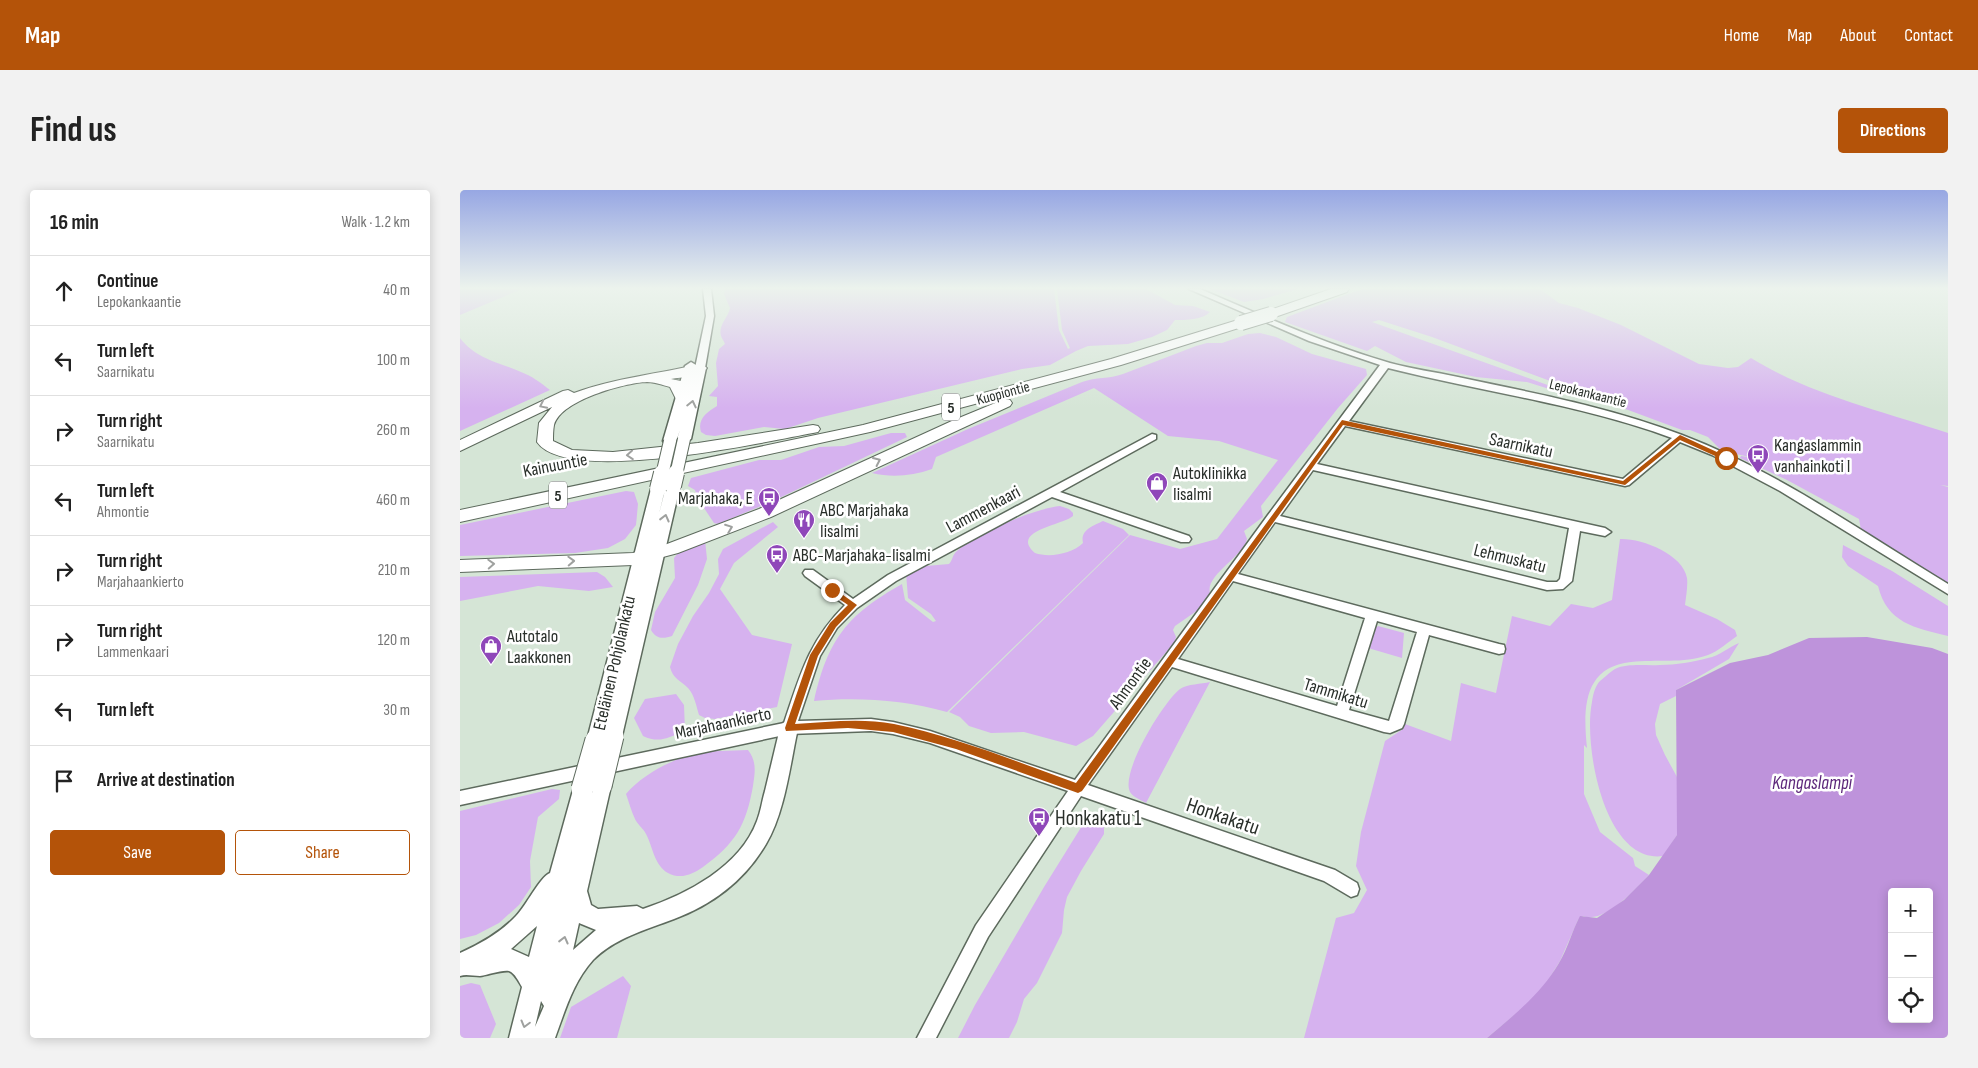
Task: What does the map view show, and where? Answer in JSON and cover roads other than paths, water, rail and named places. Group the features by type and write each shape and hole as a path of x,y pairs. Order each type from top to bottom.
{"highway":[{"name":"Kuopiontie","path":"661,479 851,422 1206,329"},
{"name":"Kuopiontie","path":"661,479 865,429 1116,362 1212,329"},
{"path":"460,566 648,555 765,513 989,410 1116,362"},
{"path":"693,369 596,389 563,406 549,419 545,427 545,442 564,453 583,456 644,454 701,448 851,422"},
{"path":"460,446 564,395 585,387 612,379 693,369"},
{"path":"643,378 657,379 676,384 681,396"},
{"name":"Kainuuntie","path":"460,505 661,479"},
{"name":"Kainuuntie","path":"460,516 661,479"}],"main road":[{"name":"Eteläinen Pohjolankatu","path":"677,440 681,396 693,369"},
{"name":"Eteläinen Pohjolankatu","path":"542,1038 577,888 592,788 648,555 661,479 677,440 693,369"},
{"path":"542,1038 568,976 586,953 609,935 652,915 675,908 708,891 732,871 754,846 762,834 769,816 789,728"},
{"name":"Eteläinen Pohjolankatu","path":"521,1038 566,849 592,788"},
{"path":"460,965 500,944 524,926 542,903 566,849"},
{"path":"577,888 578,906 586,916 600,921 652,915"},
{"path":"460,965 507,960 517,962 523,966 534,988"}],"street":[{"name":"Eteläinen Pohjolankatu","path":"693,369 706,329"},
{"name":"Lepokankaantie","path":"1288,329 1318,341 1386,364 1581,406 1680,437 1726,458 1767,480 1948,590"},
{"name":"Ahmontie","path":"926,1038 982,931 1078,788 1272,518 1386,364"},
{"name":"Saarnikatu","path":"1342,422 1625,483 1680,437"},
{"name":"Lammenkaari","path":"789,728 814,655 833,625 853,605 892,578 1152,437"},
{"path":"1310,466 1605,532"},
{"path":"1052,492 1063,498 1186,539"},
{"name":"Lehmuskatu","path":"1272,518 1553,586 1559,586 1566,581 1575,526"},
{"path":"809,573 853,605"},
{"path":"1230,576 1500,649"},
{"path":"1341,714 1372,615"},
{"name":"Tammikatu","path":"1169,661 1390,728 1397,724 1424,629"},
{"name":"Marjahaankierto","path":"460,798 789,728 848,724 893,728 956,745 1078,788"},
{"name":"Honkakatu","path":"1078,788 1329,875 1351,889"}],"water":[{"name":"Kangaslampi","path":"1867,637 1932,648 1948,654 1948,1038 1487,1038 1526,1004 1544,985 1562,957 1580,916 1597,918 1624,900 1649,875 1677,835 1676,690 1730,663 1768,655 1809,638"}],"place":[{"name":"Kangaslammin vanhainkoti I","path":"1758,474"},
{"name":"Autoklinikka Iisalmi","path":"1157,502"},
{"name":"Marjahaka, E","path":"769,517"},
{"name":"ABC Marjahaka Iisalmi","path":"804,539"},
{"name":"ABC-Marjahaka-Iisalmi","path":"777,574"},
{"name":"Autotalo Laakkonen","path":"491,665"},
{"name":"Honkakatu 1","path":"1039,837"}]}
